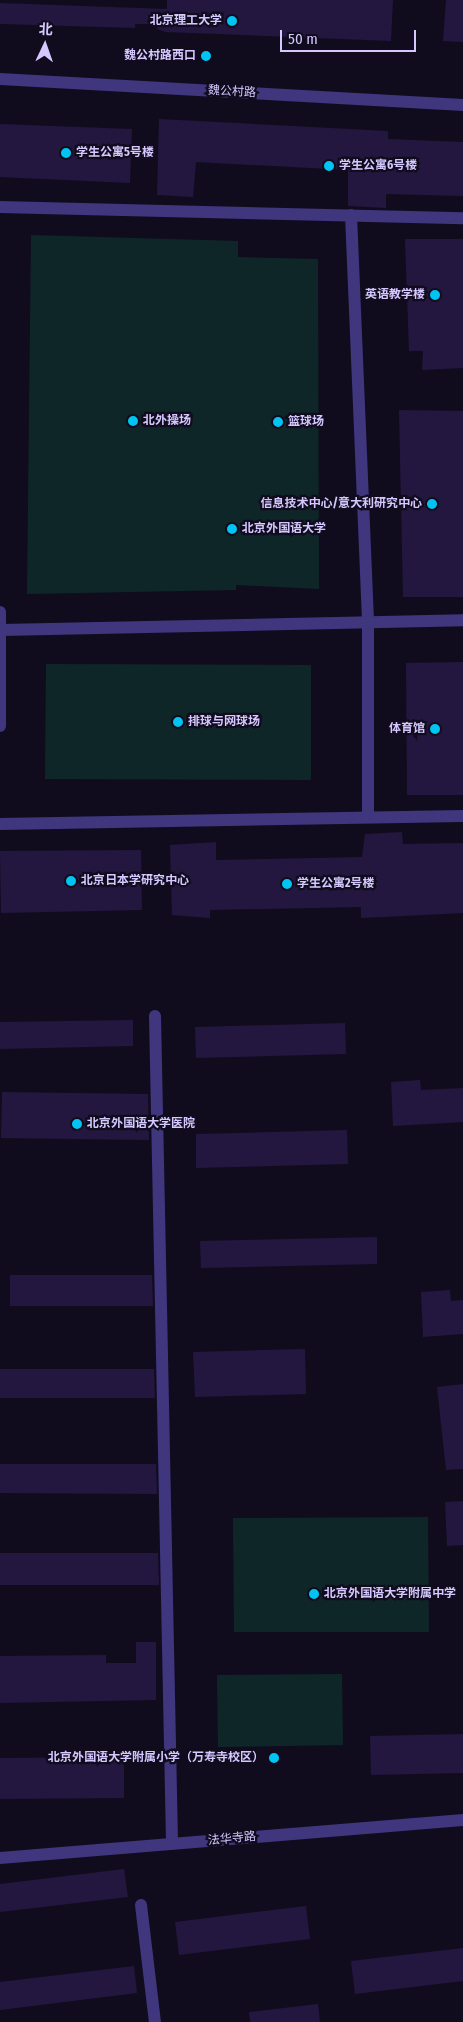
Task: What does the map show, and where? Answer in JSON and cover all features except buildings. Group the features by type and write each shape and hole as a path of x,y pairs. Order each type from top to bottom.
{"street":[{"name":"魏公村路","path":"0,79 463,105"},
{"path":"0,206 463,218"},
{"path":"351,216 368,623 368,817"},
{"path":"0,612 0,726"},
{"path":"1,630 463,620"},
{"path":"0,824 463,816"},
{"path":"156,1016 172,1844"},
{"name":"法华寺路","path":"0,1858 463,1820"},
{"path":"141,1905 155,2022"}],"green space":[{"name":"北外操场","path":"31,235 238,241 238,257 318,259 319,589 236,585 236,590 27,594"},
{"name":"排球与网球场","path":"46,664 311,665 311,780 45,779"},
{"path":"428,1517 429,1632 234,1632 233,1518"},
{"path":"342,1674 343,1745 218,1747 217,1675"}],"place":[{"name":"北京理工大学","path":"232,21"},
{"name":"魏公村路西口","path":"206,56"},
{"name":"学生公寓5号楼","path":"66,153"},
{"name":"学生公寓6号楼","path":"329,166"},
{"name":"英语教学楼","path":"435,295"},
{"name":"北外操场","path":"133,421"},
{"name":"篮球场","path":"278,422"},
{"name":"信息技术中心/意大利研究中心","path":"432,504"},
{"name":"北京外国语大学","path":"232,529"},
{"name":"排球与网球场","path":"178,722"},
{"name":"体育馆","path":"435,729"},
{"name":"北京日本学研究中心","path":"71,881"},
{"name":"学生公寓2号楼","path":"287,884"},
{"name":"北京外国语大学医院","path":"77,1124"},
{"name":"北京外国语大学附属中学","path":"314,1594"},
{"name":"北京外国语大学附属小学（万寿寺校区）","path":"274,1758"}]}
